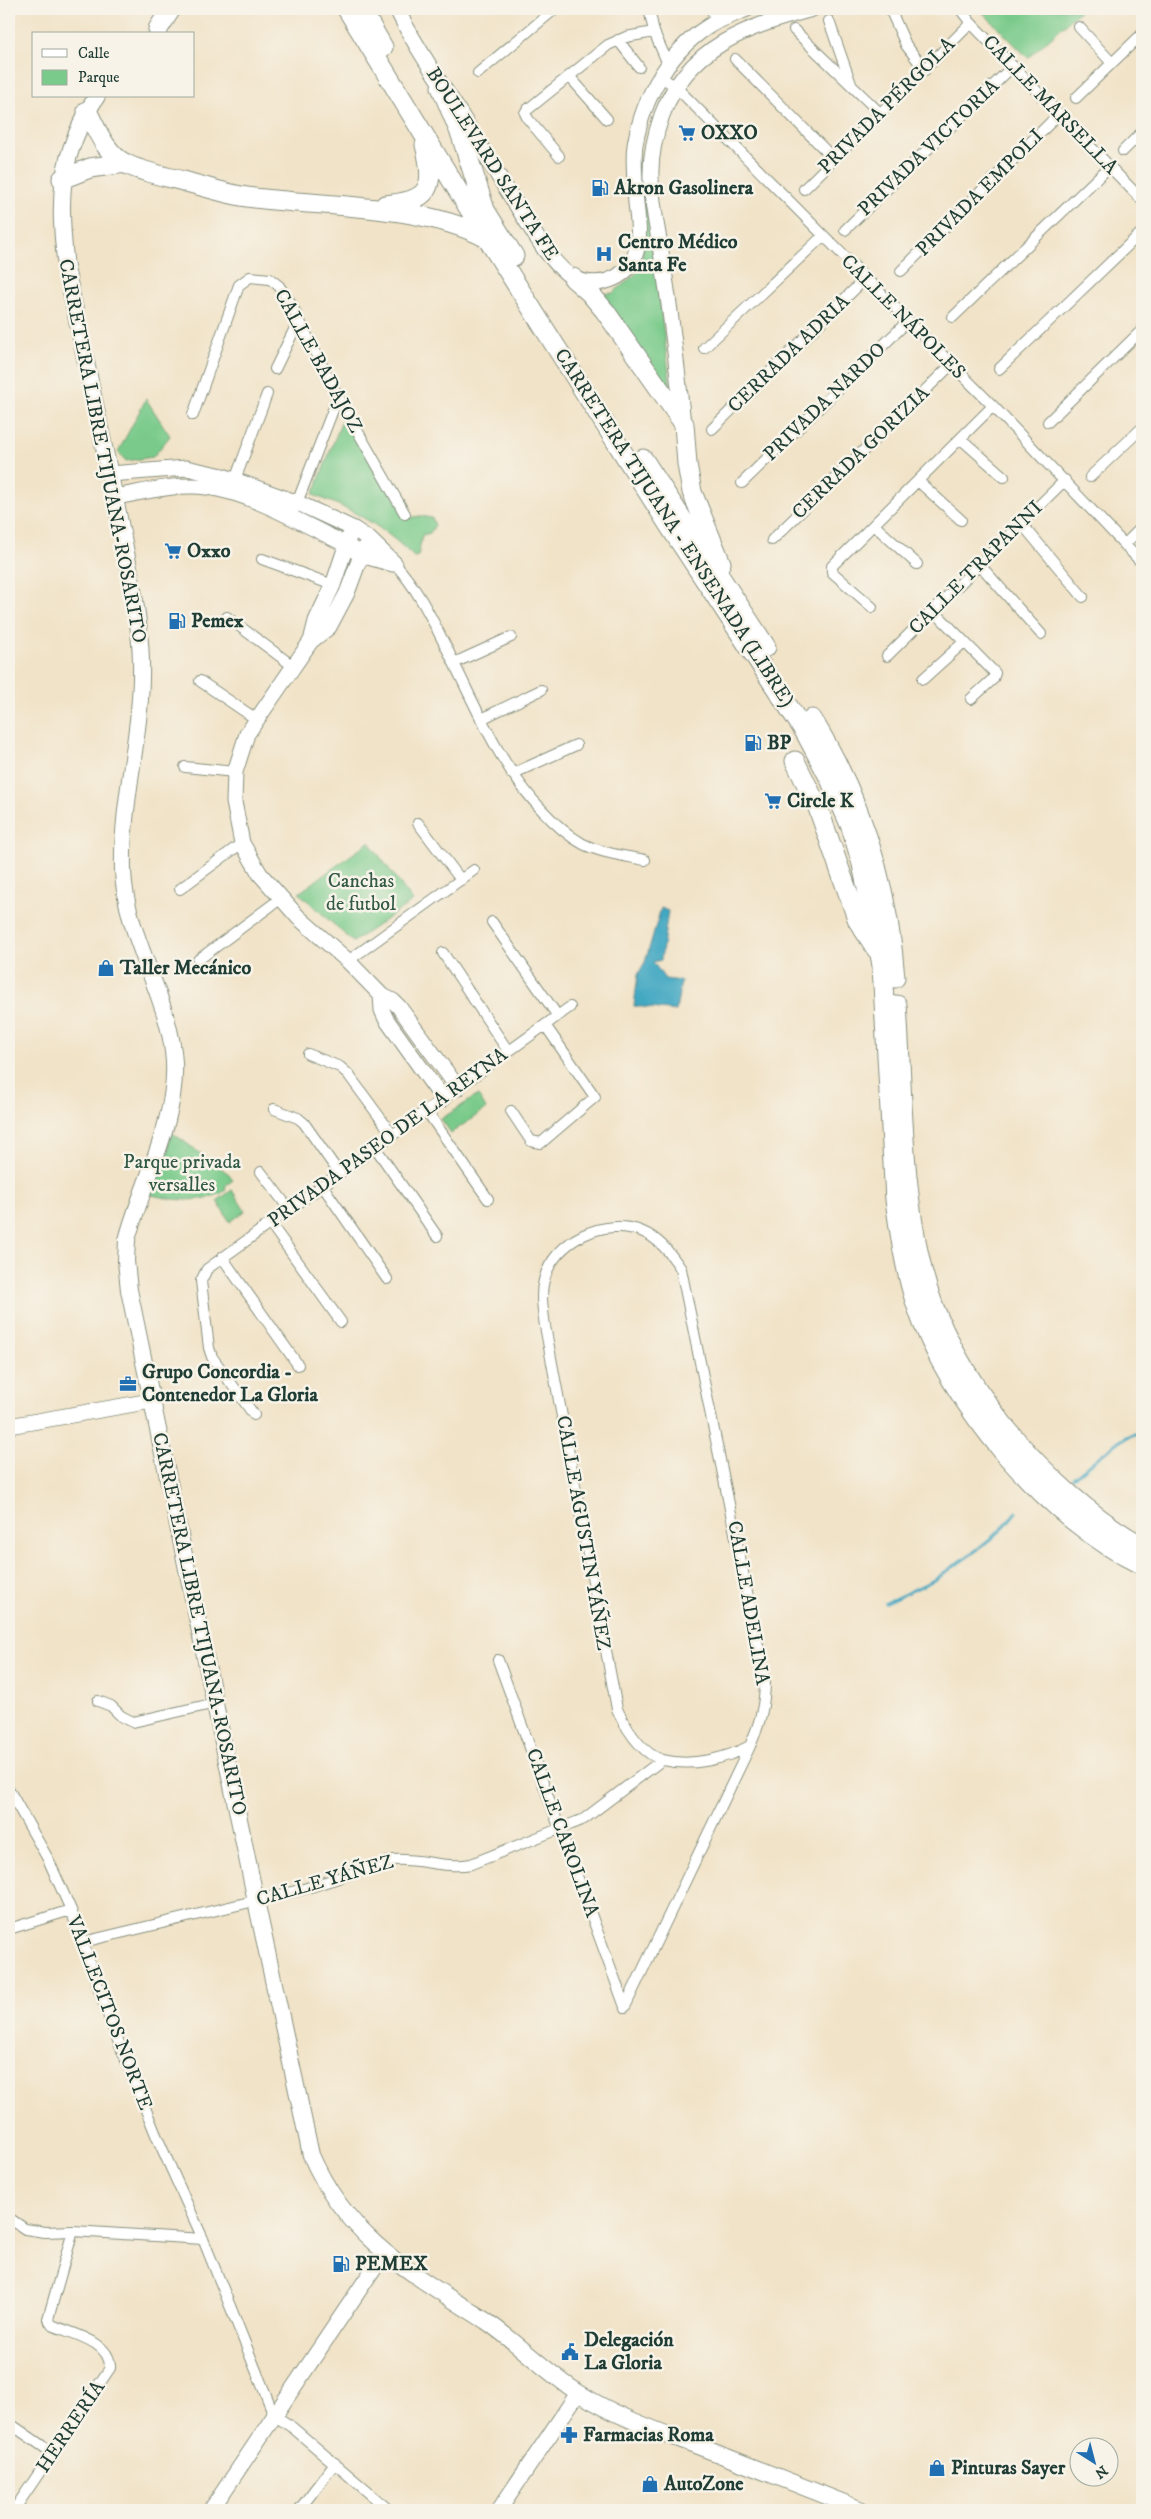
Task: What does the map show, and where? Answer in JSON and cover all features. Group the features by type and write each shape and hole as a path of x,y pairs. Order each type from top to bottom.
{"highway":[{"path":"155,31 171,9"},
{"name":"CARRETERA TIJUANA - ENSENADA (LIBRE)","path":"347,9 487,238 670,527 769,675 818,755 851,827 862,864 880,954 895,1200 907,1272 916,1305 940,1358 1002,1450 1024,1476 1076,1523 1142,1565"},
{"name":"CARRETERA TIJUANA - ENSENADA (LIBRE)","path":"361,9 486,211 829,746 860,814 875,861 892,939 912,1213 922,1269 939,1316 974,1382 1037,1464 1112,1529 1142,1546"},
{"path":"441,87 461,135 486,211"},
{"path":"92,104 101,139 125,163 160,175 254,198 364,207 446,222 487,238"},
{"path":"364,207 405,204 414,200 428,187 430,168 422,132"},
{"path":"62,179 90,168 125,163"},
{"path":"573,278 606,311 684,424 687,464 692,492 738,603"},
{"path":"795,761 818,808 858,921 880,954"}],"main road":[{"path":"155,31 179,9"},
{"name":"CARRETERA LIBRE TIJUANA-ROSARITO","path":"92,104 66,160 62,179 61,223 66,268 127,559 141,658 141,700 124,836 125,889 128,909 142,955 156,988 167,1022 174,1062 171,1110 133,1218 127,1247 129,1290 256,1901 312,2155 329,2189 366,2237 384,2253 490,2324 578,2393 614,2412 663,2433 862,2510"}],"street":[{"name":"BOULEVARD SANTA FE","path":"397,9 410,36 441,87 457,108 546,250 561,269 573,278 592,282 603,282 619,277 630,267 636,252 638,221 635,189 635,146 642,119 664,70 714,15 747,9"},
{"path":"478,73 554,9"},
{"path":"649,9 664,70"},
{"path":"684,424 672,319 650,177 654,142 658,128 675,86 703,56 736,34 759,24 812,9"},
{"path":"890,9 906,45 925,70"},
{"name":"CALLE MARSELLA","path":"960,9 971,23 1142,200"},
{"path":"829,21 851,85"},
{"name":"PRIVADA PÉRGOLA","path":"804,189 971,23"},
{"path":"1079,27 1112,63"},
{"path":"794,30 881,114"},
{"path":"559,156 525,113 569,76 618,40 654,32"},
{"path":"1076,98 1142,34"},
{"path":"618,40 639,67"},
{"path":"735,59 834,158"},
{"name":"PRIVADA VICTORIA","path":"845,230 1012,66"},
{"name":"CALLE NÁPOLES","path":"664,70 675,86 993,406 1142,563"},
{"path":"569,76 608,119"},
{"name":"PRIVADA EMPOLI","path":"901,271 1059,114"},
{"path":"1123,151 1142,132"},
{"path":"953,317 1110,166"},
{"path":"635,189 652,191"},
{"path":"999,369 1142,232"},
{"path":"704,348 823,236"},
{"name":"CALLE BADAJOZ","path":"194,415 236,292 245,280 257,276 270,279 279,286 299,320 338,397 405,514"},
{"name":"CERRADA ADRIA","path":"712,429 865,279"},
{"path":"275,369 299,320"},
{"name":"PRIVADA NARDO","path":"742,482 908,321"},
{"path":"1048,422 1142,330"},
{"name":"CERRADA GORIZIA","path":"772,540 951,365"},
{"path":"235,480 267,394"},
{"path":"291,518 338,397"},
{"path":"872,607 831,570 993,406"},
{"path":"1090,477 1142,428"},
{"path":"961,439 1004,477"},
{"path":"110,474 186,468 238,495 345,544 361,555 394,564"},
{"path":"115,497 183,486 207,479 235,480 298,503 354,529 369,539 413,585 481,719 512,774 533,801 568,835 601,851 645,860"},
{"name":"CALLE TRAPANNI","path":"888,656 1065,480"},
{"path":"918,481 961,520"},
{"path":"1022,524 1083,597"},
{"path":"874,525 917,564"},
{"path":"1125,544 1142,527"},
{"path":"311,641 316,621 332,585 345,544 354,529"},
{"path":"369,539 347,593 329,627 311,641 256,719 239,753 235,772 234,802 242,843 260,874 280,899 318,936 348,961 381,995 393,1001 399,1007 458,1088"},
{"path":"262,559 332,585"},
{"path":"980,565 1041,634"},
{"path":"934,611 996,675 971,699"},
{"path":"227,617 293,666"},
{"path":"454,663 511,637"},
{"path":"923,679 964,642"},
{"path":"200,681 256,719"},
{"path":"481,719 541,690"},
{"path":"512,774 576,745"},
{"path":"185,767 235,772"},
{"path":"418,822 461,880"},
{"path":"180,889 242,843"},
{"path":"348,961 474,870"},
{"path":"198,960 280,899"},
{"path":"492,922 558,1015"},
{"path":"443,954 508,1051"},
{"path":"381,995 382,1010 386,1019 443,1099"},
{"name":"PRIVADA PASEO DE LA REYNA","path":"254,1415 212,1356 209,1348 202,1281 207,1269 570,1007"},
{"path":"511,1111 531,1141 541,1143 595,1097 545,1025"},
{"path":"308,1054 340,1068 348,1074 392,1134"},
{"path":"274,1109 298,1118 304,1123 339,1173"},
{"path":"426,1110 488,1199"},
{"path":"375,1147 437,1236"},
{"path":"261,1172 289,1209"},
{"path":"322,1185 387,1279"},
{"path":"270,1223 341,1322"},
{"name":"CALLE ADELINA","path":"603,1228 626,1228 643,1232 658,1241 672,1254 681,1270 686,1284 765,1680 765,1700 762,1718 626,2007"},
{"name":"CALLE AGUSTIN YÁÑEZ","path":"603,1228 580,1236 563,1248 550,1264 544,1280 542,1296 545,1326 617,1709 633,1736 645,1749 662,1760"},
{"path":"222,1257 298,1365"},
{"path":"9,1426 151,1401"},
{"name":"CALLE CAROLINA","path":"498,1660 626,2007"},
{"path":"98,1701 111,1706 121,1716 133,1722 216,1703"},
{"path":"662,1760 683,1762 713,1760 734,1755 750,1746"},
{"name":"CALLE YÁÑEZ","path":"83,1942 256,1901 341,1878 394,1860 407,1859 458,1866 471,1864 562,1830 584,1819 662,1760"},
{"name":"VALLECITOS NORTE","path":"9,1790 44,1851 71,1910 111,2023 156,2135 203,2239 274,2415"},
{"path":"9,1929 71,1910"},
{"path":"9,2218 25,2229 45,2232 73,2231 203,2239"},
{"name":"HERRERÍA","path":"14,2510 54,2454 110,2368 108,2355 102,2347 52,2325 48,2319 73,2231"},
{"path":"211,2510 384,2253"},
{"path":"499,2510 578,2393"},
{"path":"274,2415 335,2463 389,2510"},
{"path":"9,2423 54,2454"},
{"path":"299,2510 335,2463"}],"green space":[{"path":"979,9 1082,9 1028,58"},
{"path":"647,204 674,403 599,294 613,293 640,270 643,248 643,206"},
{"path":"146,399 170,436 153,457 126,461 118,452"},
{"path":"345,413 407,518 420,516 432,518 435,525 430,533 422,535 418,556 414,557 403,546 367,520 341,506 313,495"},
{"name":"Canchas de futbol","path":"369,842 413,901 353,942 299,893"},
{"path":"478,1095 486,1109 451,1133 441,1119"},
{"name":"Parque privada versalles","path":"171,1132 229,1174 233,1180 226,1185 225,1191 206,1198 186,1200 165,1198 146,1193"},
{"path":"232,1190 245,1211 230,1222 217,1201"}],"water":[{"path":"661,908 668,911 661,960 653,962 665,979 681,981 676,1011 634,1006 638,974 645,962"}],"waterway":[{"path":"1073,1478 1117,1443 1135,1434 1142,1433"},
{"path":"886,1603 936,1579 1001,1530 1016,1512"}],"place":[{"name":"OXXO","path":"687,133"},
{"name":"Akron Gasolinera","path":"600,188"},
{"name":"Centro Médico Santa Fe","path":"604,254"},
{"name":"Oxxo","path":"173,551"},
{"name":"Pemex","path":"177,621"},
{"name":"BP","path":"753,743"},
{"name":"Circle K","path":"773,801"},
{"name":"Taller Mecánico","path":"106,968"},
{"name":"Grupo Concordia - Contenedor La Gloria","path":"128,1384"},
{"name":"PEMEX","path":"341,2264"},
{"name":"Delegación La Gloria","path":"570,2352"},
{"name":"Farmacias Roma","path":"569,2435"},
{"name":"Pinturas Sayer","path":"937,2468"},
{"name":"AutoZone","path":"650,2484"}]}
